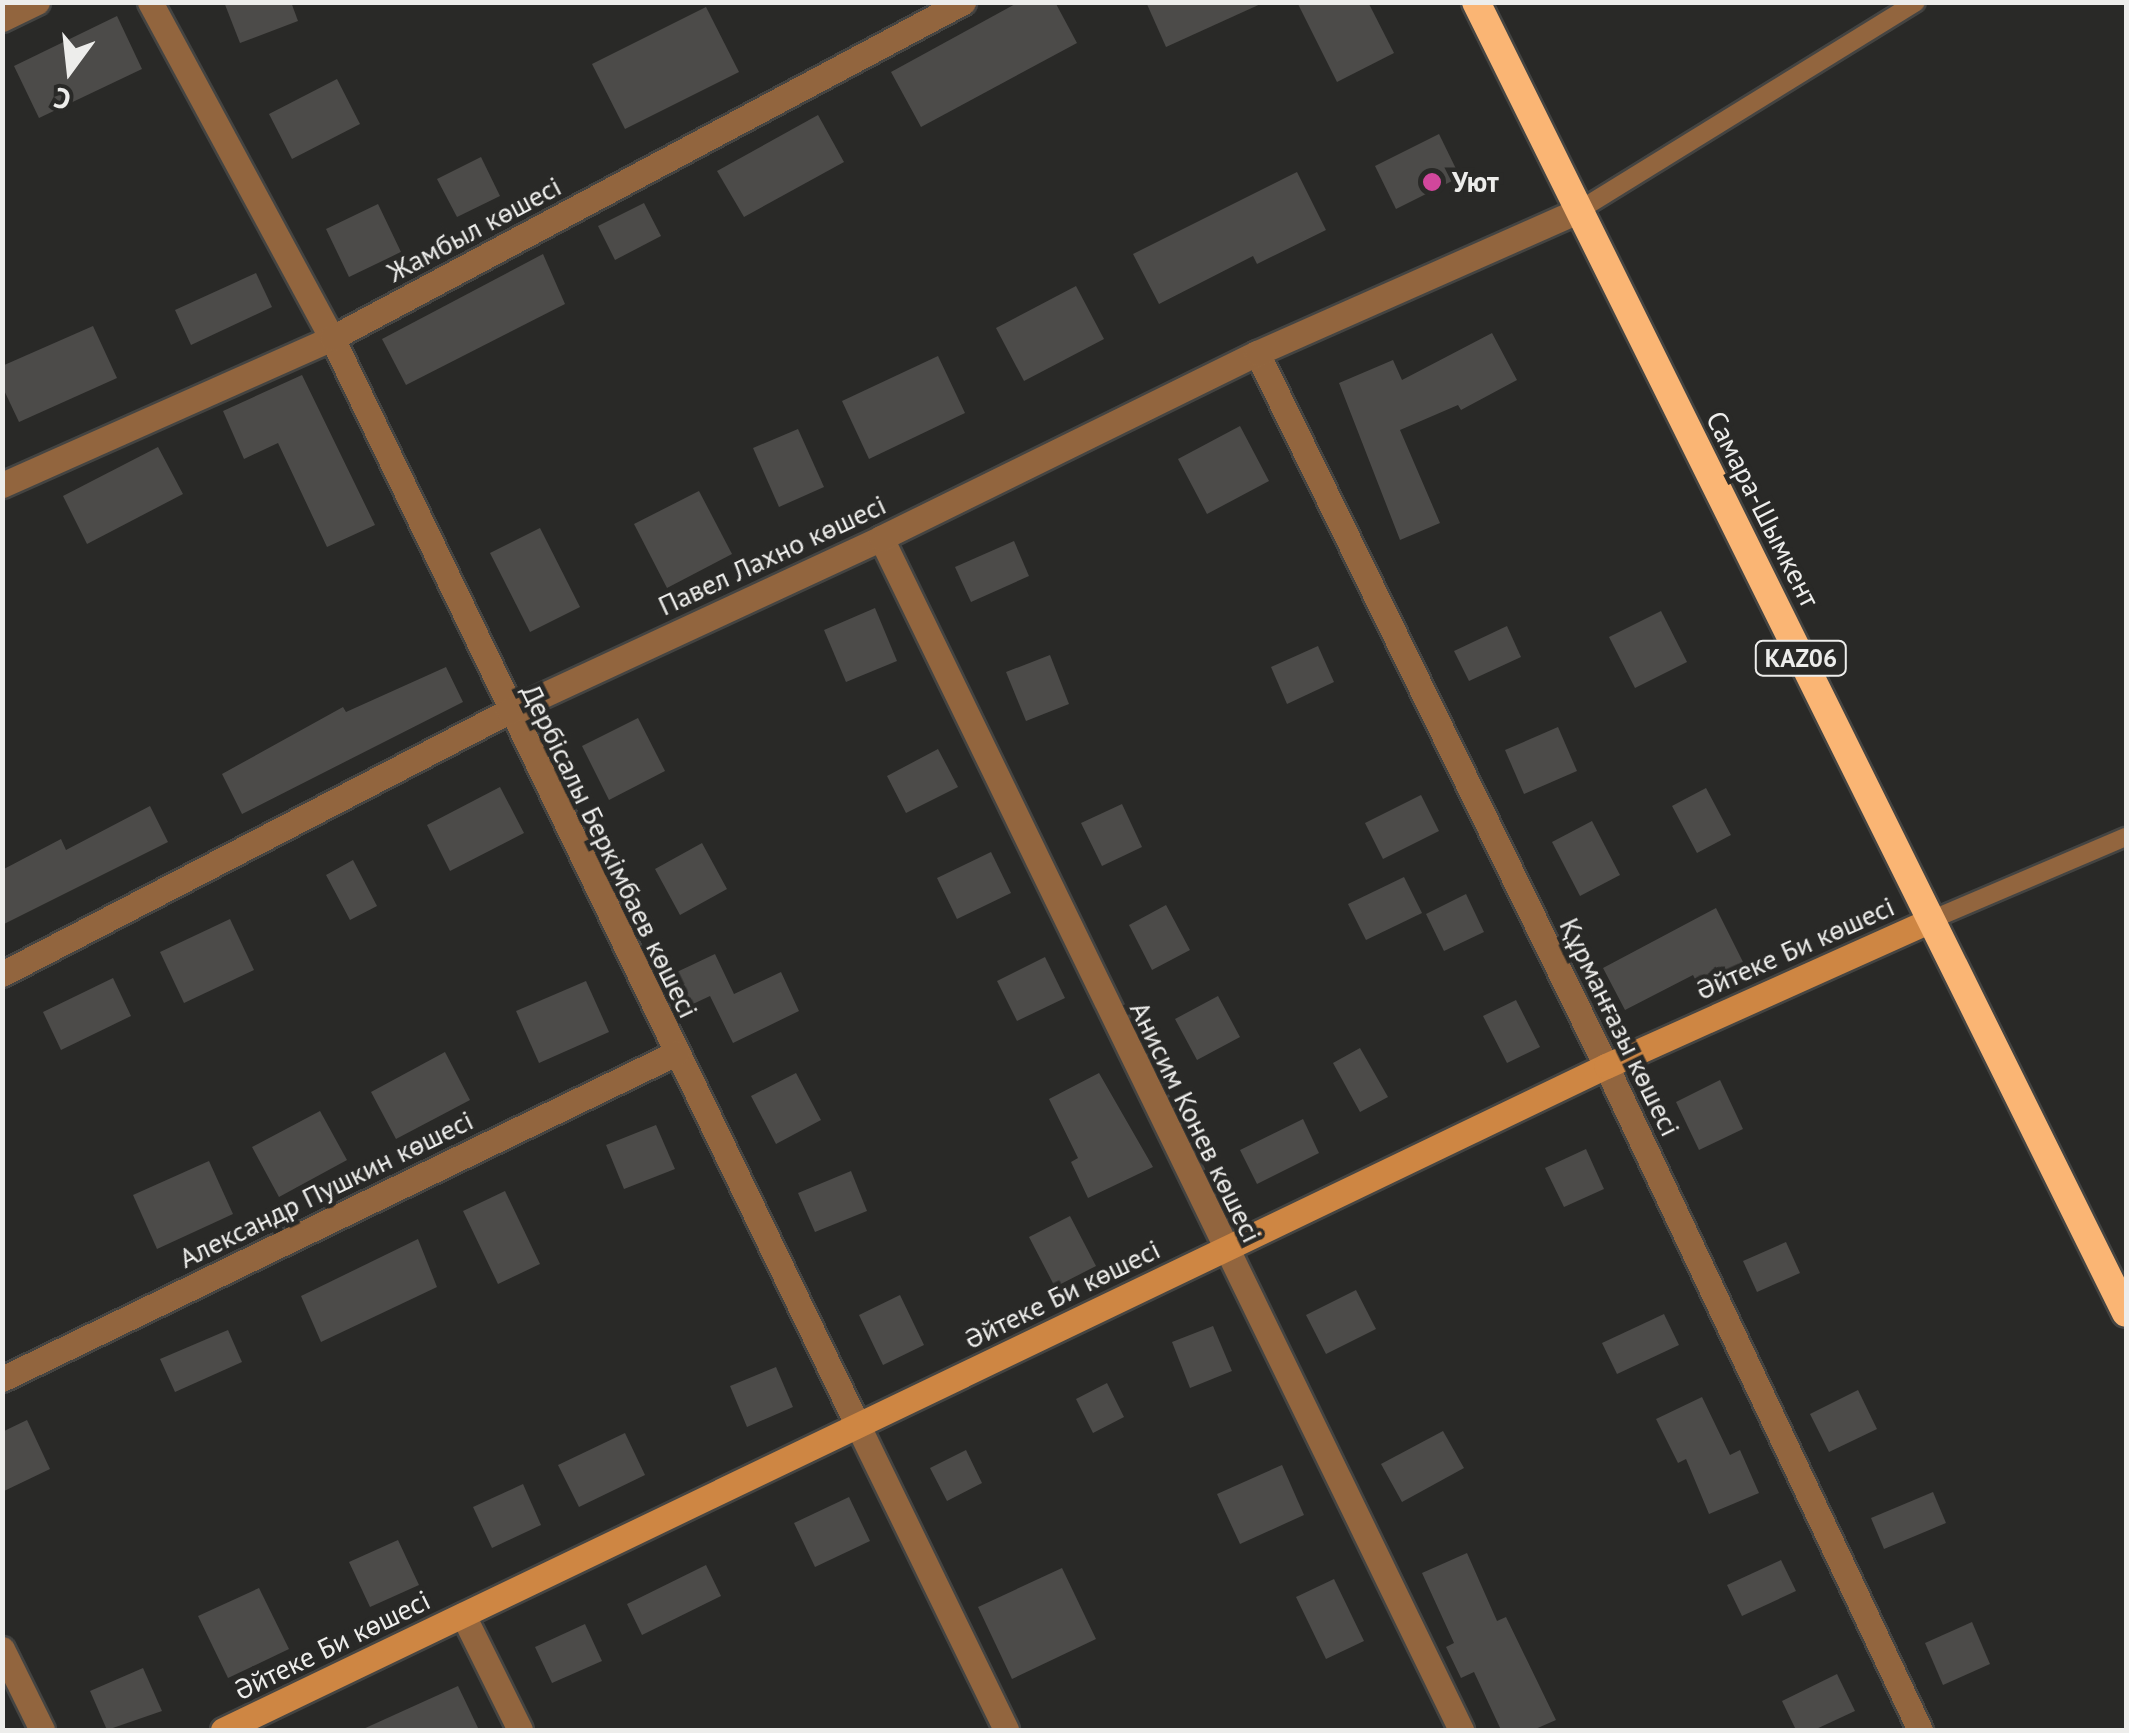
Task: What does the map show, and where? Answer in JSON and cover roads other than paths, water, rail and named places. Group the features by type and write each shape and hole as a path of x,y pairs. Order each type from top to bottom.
{"highway":[{"name":"Самара-Шымкент","path":"1476,2 1931,920 2124,1299"}],"main road":[{"name":"Әйтеке Би көшесі","path":"223,1730 1606,1066 1931,920"}],"street":[{"path":"2,20 37,2"},
{"name":"Дербісалы Беркімбаев көшесі","path":"150,2 332,338 508,710 1006,1730"},
{"name":"Жамбыл көшесі","path":"2,485 332,338 963,2"},
{"name":"Павел Лахно көшесі","path":"2,974 508,710 881,538 1257,352 1578,210"},
{"name":"Құрманғазы көшесі","path":"1257,352 1606,1066 1920,1730"},
{"name":"Анисим Конев көшесі","path":"881,538 1224,1250 1461,1730"},
{"name":"Александр Пушкин көшесі","path":"2,1380 676,1053"},
{"path":"463,1615 520,1730"},
{"path":"2,1649 42,1730"}],"lane":[{"path":"1578,210 1916,2"},
{"path":"1931,920 2126,837"}],"place":[{"name":"Уют","path":"1432,182"}]}
